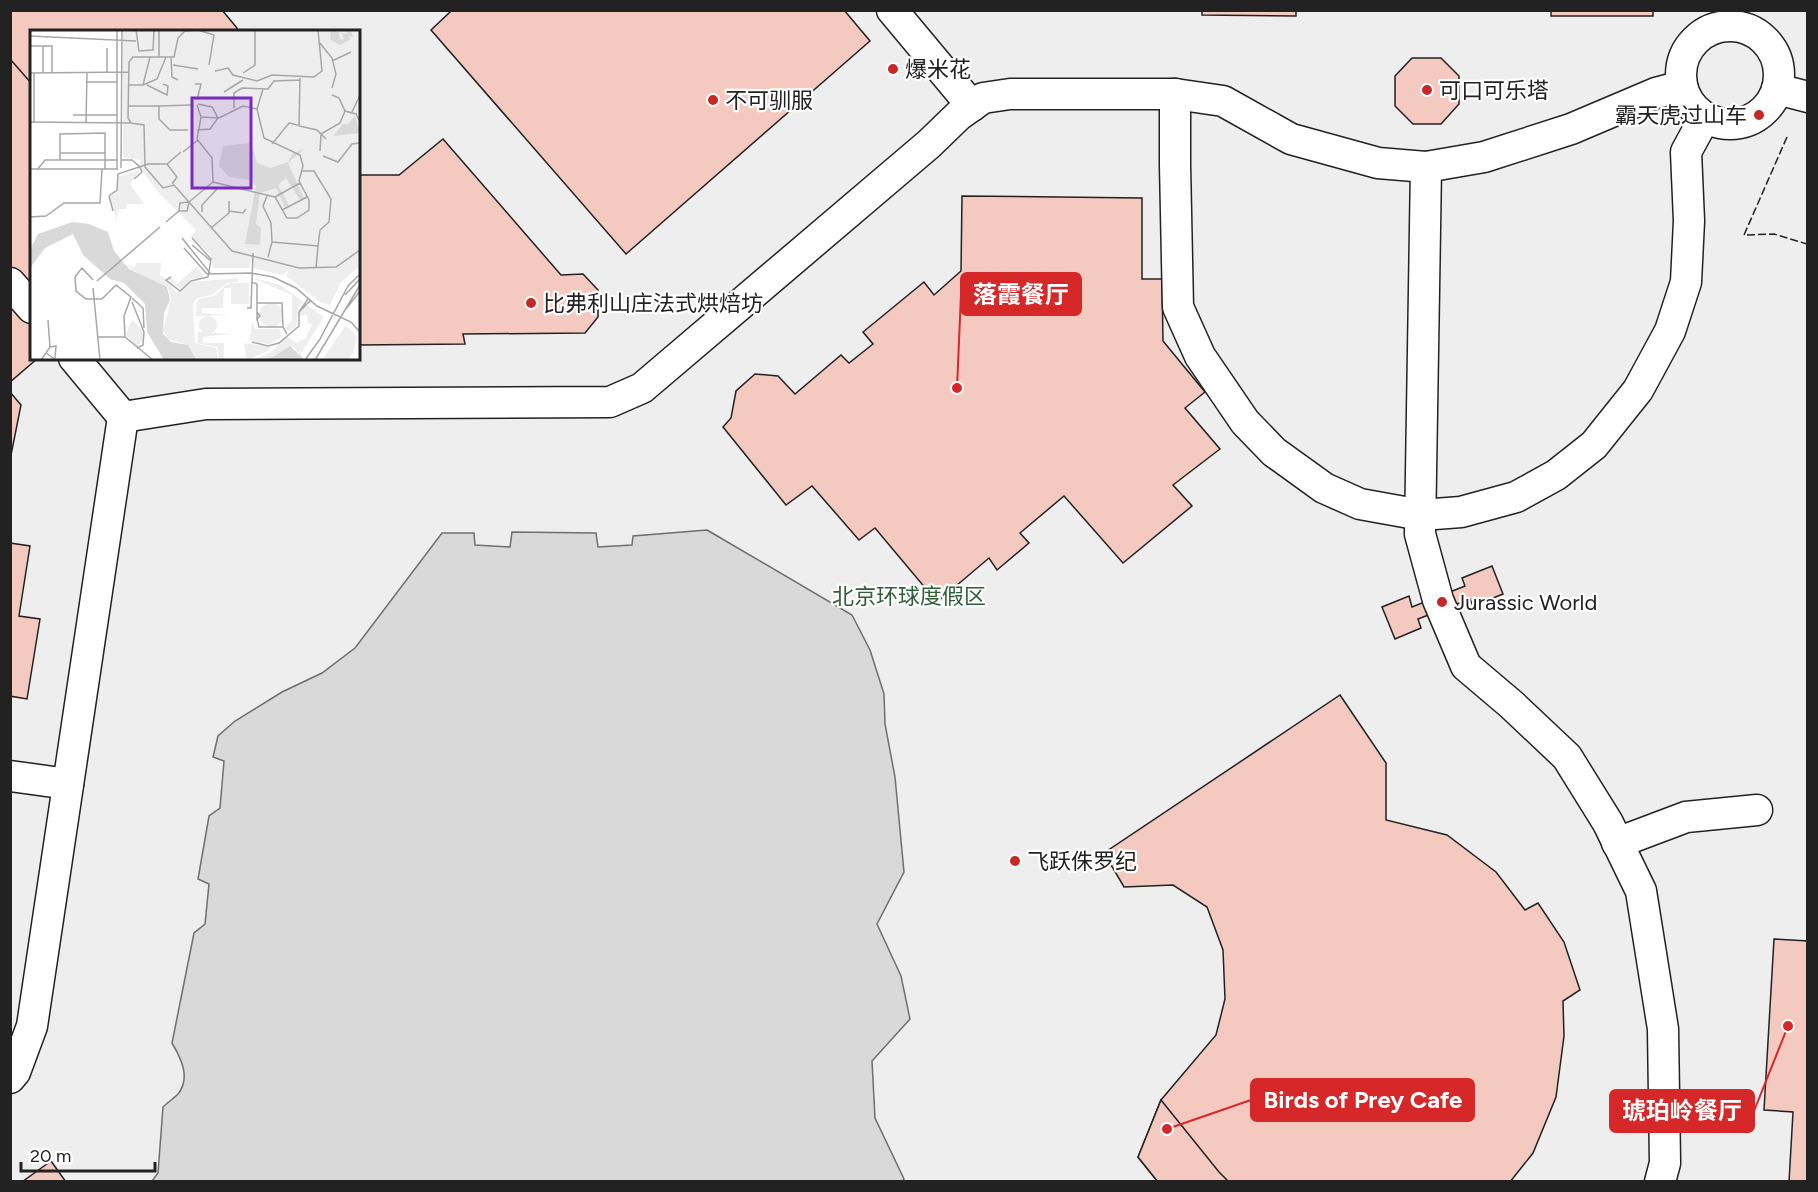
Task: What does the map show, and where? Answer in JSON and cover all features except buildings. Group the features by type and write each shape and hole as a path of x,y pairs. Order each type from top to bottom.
{"street":[{"path":"892,10 972,106"},
{"path":"1726,26 1743,27 1758,34 1770,47 1778,62 1777,89 1767,108 1755,118 1741,124 1726,125 1705,117 1688,101 1682,86 1681,70 1686,54 1695,40 1709,30 1726,26"},
{"path":"123,417 206,404 610,402 642,387 929,144 959,114 983,98 1010,94 1176,94 1223,101 1291,139 1378,163 1426,167 1484,157 1570,129 1656,93 1682,86"},
{"path":"1777,89 1808,97"},
{"path":"1176,94 1178,307 1200,356 1245,422 1274,452 1324,488 1360,504 1420,515 1461,512 1516,497 1556,475 1594,445 1638,390 1670,331 1686,282 1689,221 1686,152 1705,117"},
{"path":"1426,167 1420,534 1438,600 1466,666 1512,705 1567,757 1608,822 1641,891 1663,1029 1665,1163 1660,1182"},
{"path":"10,283 30,306"},
{"path":"10,1078 15,1072 32,1026 123,417 76,360"},
{"path":"10,776 68,784"},
{"path":"1617,843 1686,817 1757,810"}],"green space":[{"name":"北京环球度假区","path":"10,11 1807,11 1807,1181 11,1181"}],"shaded area":[{"path":"707,530 852,615 870,650 884,694 885,724 895,777 904,872 877,924 901,976 910,1019 872,1061 875,1118 904,1179 902,1182 152,1181 158,1173 163,1107 178,1094 184,1081 179,1055 172,1043 194,933 205,924 209,884 198,879 209,816 220,808 224,761 213,757 218,736 235,721 282,692 322,673 355,648 442,533 474,533 475,545 510,547 512,532 596,533 598,547 632,545 633,536"}],"fence":[{"path":"1787,137 1744,235 1774,234 1807,244"}],"place":[{"name":"爆米花","path":"893,69"},
{"name":"可口可乐塔","path":"1427,90"},
{"name":"不可驯服","path":"713,100"},
{"name":"霸天虎过山车","path":"1759,115"},
{"name":"比弗利山庄法式烘焙坊","path":"531,303"},
{"name":"落霞餐厅","path":"957,388"},
{"name":"Jurassic World","path":"1442,602"},
{"name":"飞跃侏罗纪","path":"1015,861"},
{"name":"琥珀岭餐厅","path":"1788,1026"},
{"name":"Birds of Prey Cafe","path":"1167,1129"}]}
